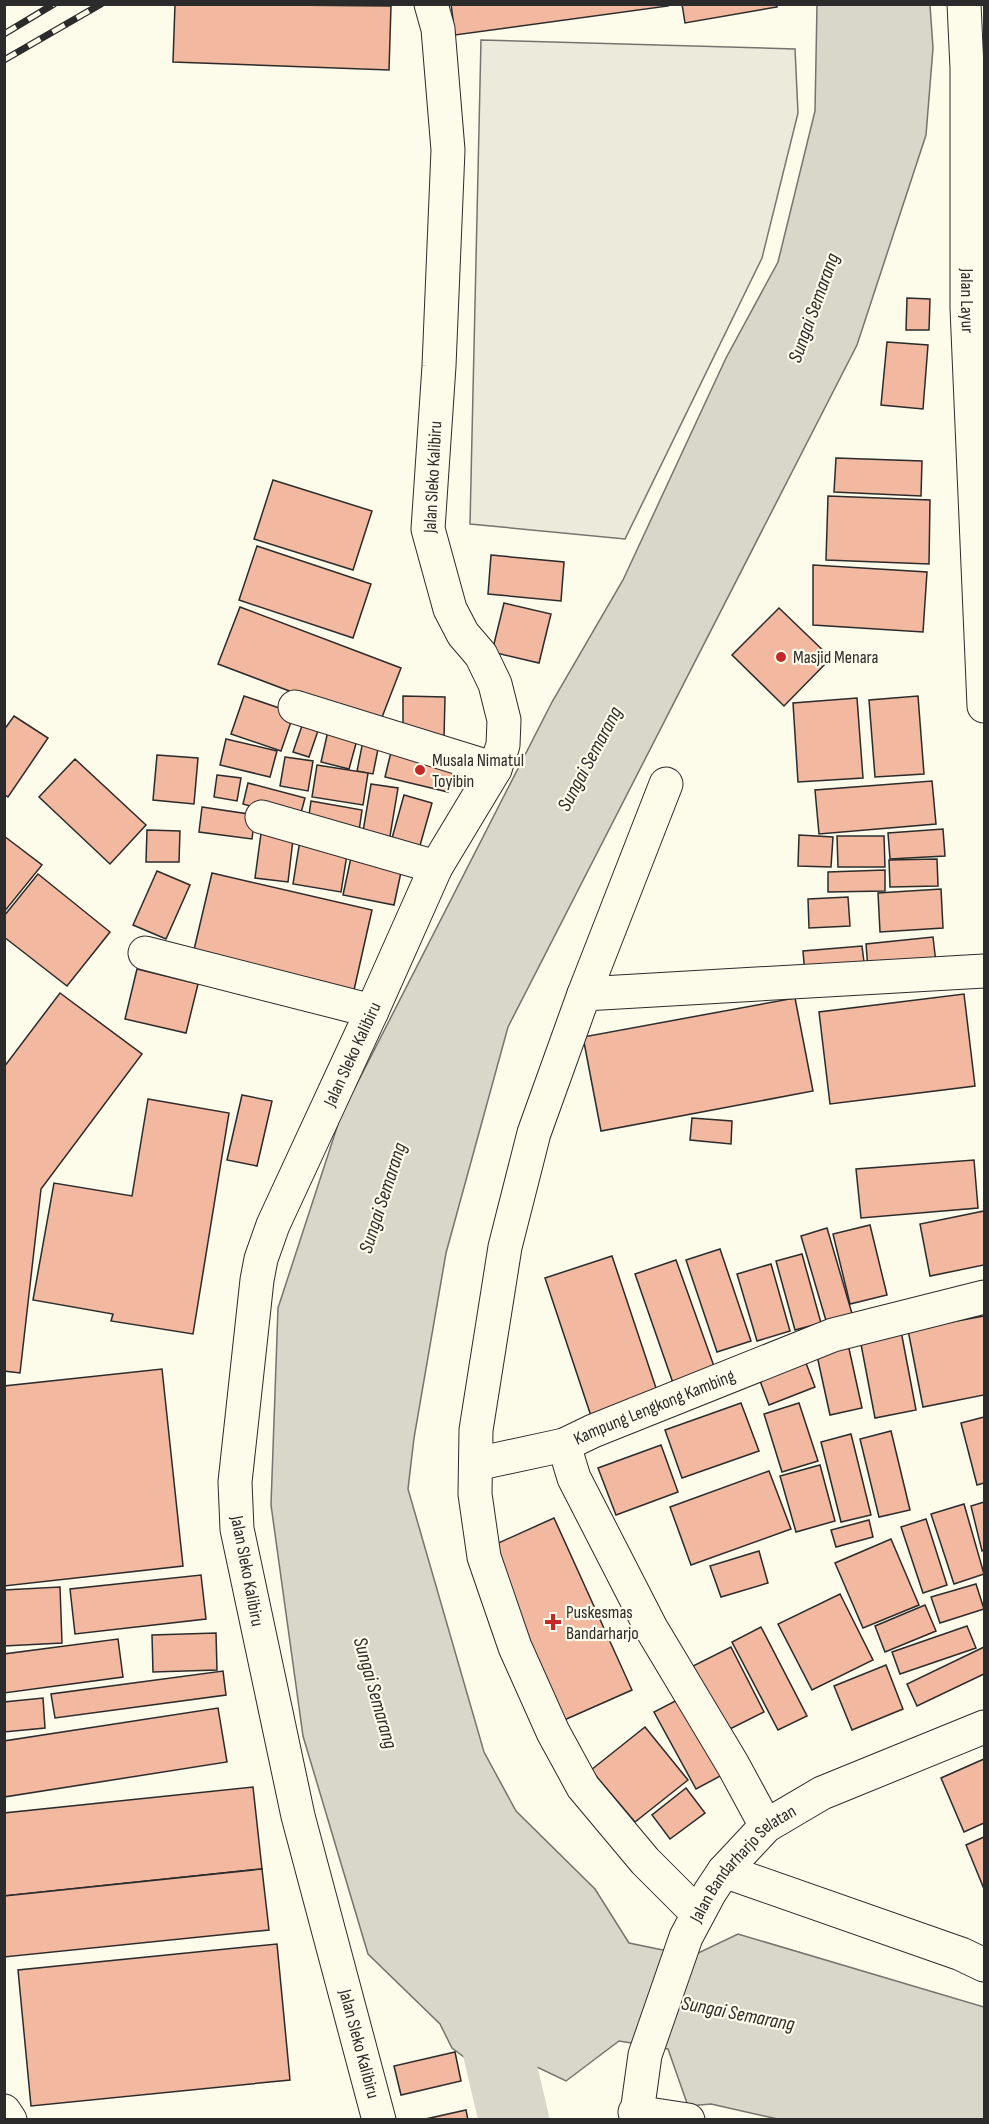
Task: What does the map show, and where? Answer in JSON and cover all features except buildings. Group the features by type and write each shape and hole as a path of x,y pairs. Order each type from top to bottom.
{"street":[{"name":"Jalan Sleko Kalibiru","path":"379,2120 298,1816 237,1529 235,1506 261,1258 273,1225 436,867 495,769 503,745 504,720 500,697 481,655 463,634 450,609 428,529 439,366 448,150 438,28 431,4"},
{"name":"Jalan Layur","path":"964,4 976,306 984,706"},
{"path":"295,707 495,769"},
{"path":"666,784 584,994 534,1133 504,1247 476,1430 475,1494 484,1557 515,1647 553,1732 583,1787 645,1861 692,1925"},
{"path":"262,817 436,867"},
{"path":"145,953 372,1011"},
{"path":"584,994 984,971"},
{"name":"Kampung Lengkong Kambing","path":"766,1826 733,1765 651,1628 574,1478 564,1445 592,1431 833,1335 984,1297"},
{"path":"476,1464 564,1445"},
{"name":"Jalan Bandarharjo Selatan","path":"636,2116 645,2055 692,1925 724,1871 766,1826 822,1793 984,1727"},
{"path":"724,1871 961,1954 984,1965"},
{"path":"4,2111 10,2120"},
{"path":"636,2116 688,2120"}],"shaded area":[{"path":"481,40 795,49 798,113 762,258 625,539 470,524"}],"water":[{"name":"Sungai Semarang","path":"817,5 930,5 933,48 926,135 857,345 508,1027 446,1253 414,1438 408,1489 484,1752 516,1811 595,1889 629,1943 692,1956 738,1934 984,2007 984,2119 782,2120 711,2104 688,2106 668,2049 619,2041 566,2081 537,2067 468,2060 452,2048 440,2024 368,1954 303,1736 271,1505 278,1308 341,1115 552,702 623,580 726,358 778,262 815,111"}],"waterway":[{"path":"479,1970 514,2120"}],"railway":[{"path":"4,34 54,4"},
{"path":"4,60 101,4"}],"place":[{"name":"Masjid Menara","path":"781,657"},
{"name":"Musala Nimatul Toyibin","path":"420,770"},
{"name":"Puskesmas Bandarharjo","path":"553,1622"}]}
